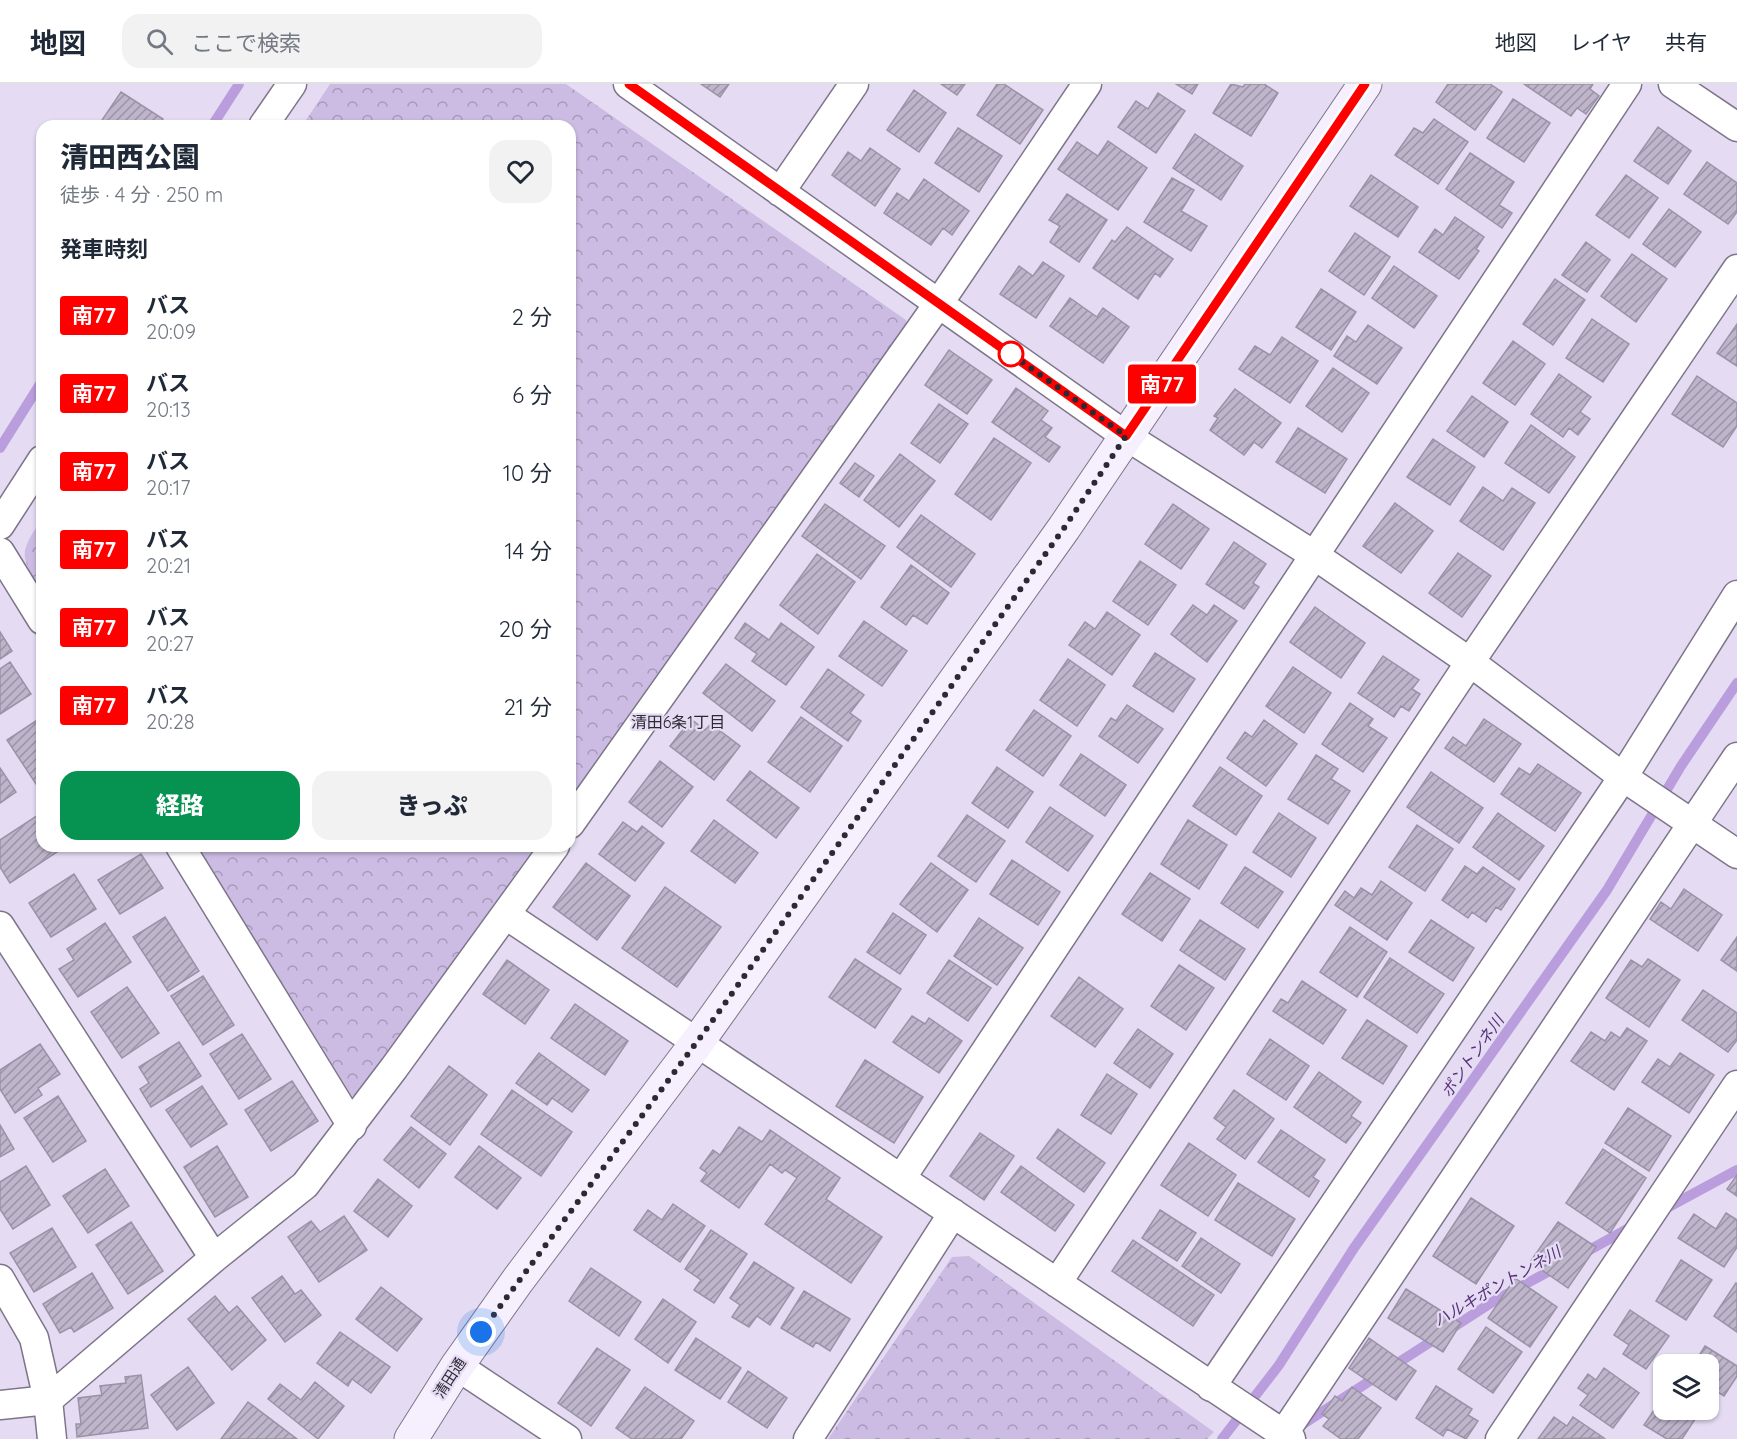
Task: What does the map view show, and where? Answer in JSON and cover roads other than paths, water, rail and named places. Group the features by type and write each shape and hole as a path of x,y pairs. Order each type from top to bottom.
{"street":[{"path":"268,120 291,84"},
{"path":"628,84 1126,436 1314,555 1470,662 1632,783 1737,854"},
{"path":"780,192 854,84"},
{"path":"576,816 939,303 1087,84"},
{"name":"清田通","path":"411,1439 457,1366 518,1280 696,1044 1064,528 1365,84"},
{"path":"902,1177 1627,84"},
{"path":"1673,84 1737,127"},
{"path":"1057,1283 1470,662 1737,269"},
{"path":"0,525 36,469"},
{"path":"0,552 36,611"},
{"path":"1220,1393 1632,783 1737,595"},
{"path":"506,915 696,1044 902,1177 1280,1433 1686,820 1737,757"},
{"path":"184,852 352,1126"},
{"path":"0,1406 48,1400 214,1258 305,1185 352,1126 551,852"},
{"path":"0,926 214,1258"},
{"path":"1500,1439 1737,1085"},
{"path":"808,1439 953,1213"},
{"path":"0,1279 34,1338 48,1400 52,1439"},
{"path":"457,1366 567,1439"}],"waterway":[{"path":"216,120 239,84"},
{"path":"0,448 36,391"},
{"name":"ポントンネ川","path":"1222,1439 1279,1365 1354,1248 1607,890 1681,766 1737,683"},
{"name":"ハルキポントンネ川","path":"1663,1210 1737,1170"},
{"name":"ハルキポントンネ川","path":"1584,1253 1631,1227"},
{"name":"ハルキポントンネ川","path":"1300,1426 1494,1301 1557,1267"}],"district":[{"name":"清田6条1丁目","path":"678,722"}]}
